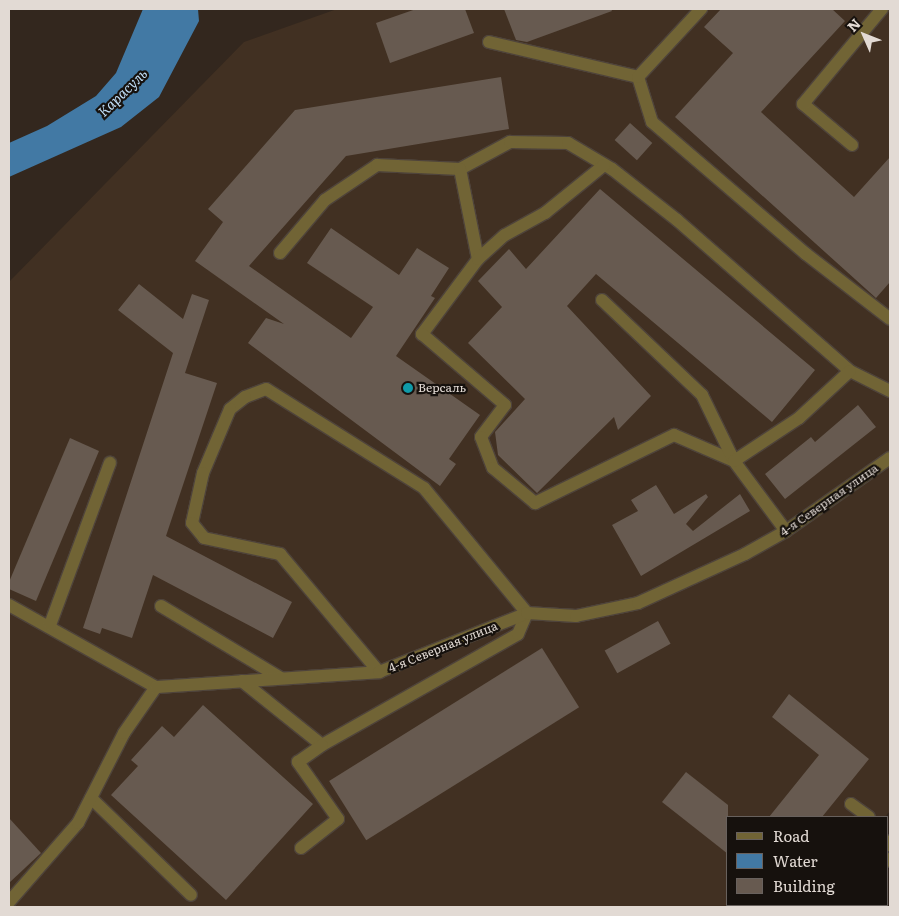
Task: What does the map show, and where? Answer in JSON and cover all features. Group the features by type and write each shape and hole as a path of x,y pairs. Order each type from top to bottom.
{"street":[{"path":"638,77 701,9"},
{"path":"852,146 803,104 882,9"},
{"path":"489,42 638,77"},
{"path":"638,77 652,122 806,254 890,319"},
{"path":"280,252 325,200 377,165 460,169 510,142 568,144 604,164 677,220 850,370 890,391"},
{"path":"604,164 546,212 505,236 478,259 422,334 505,405 481,437 493,468 536,503 674,435 734,461"},
{"path":"460,169 478,259"},
{"path":"602,300 702,395 734,461 786,530"},
{"path":"734,461 799,418 850,370"},
{"path":"301,848 338,818 298,762 322,745 518,634 528,613 424,488 266,390 245,397 230,409 207,464 192,523 204,538 280,554 379,672"},
{"name":"4-я Северная улица","path":"156,687 379,672 528,613 576,616 638,603 744,554 786,530 890,458"},
{"path":"50,625 110,463"},
{"path":"9,605 50,625 156,687 124,733 78,823 9,902"},
{"path":"161,606 281,678"},
{"path":"242,681 322,745"},
{"path":"91,798 191,895"},
{"path":"851,804 868,816"}],"shaded area":[{"path":"337,9 890,9 890,811 886,816 726,816 726,906 814,907 9,907 9,282 244,42"}],"water":[{"name":"Карасуль","path":"143,9 198,9 199,21 159,97 121,127 9,177 9,143 47,126 96,96 116,73"}],"building":[{"path":"416,9 465,9 474,33 390,63 376,23"},
{"path":"504,9 611,9 612,11 527,42 516,40"},
{"path":"721,9 832,9 845,21 761,112 854,197 890,157 890,282 876,298 675,117 733,53 704,27"},
{"path":"501,77 509,129 346,156 249,266 351,338 373,307 307,263 331,228 399,275 417,248 449,268 431,296 435,298 396,356 480,415 449,459 456,464 440,486 248,343 266,318 284,324 195,261 223,222 208,209 295,110"},
{"path":"630,123 652,143 637,160 615,140"},
{"path":"600,189 815,370 772,422 596,274 567,306 651,396 618,430 614,417 537,493 498,455 495,432 525,399 468,343 502,307 478,281 509,249 526,269"},
{"path":"139,284 183,319 192,294 209,300 185,373 217,383 166,536 292,602 273,638 153,575 132,638 102,628 100,634 83,628 173,353 118,310"},
{"path":"858,405 876,427 785,499 765,474 811,437 815,442"},
{"path":"70,438 99,451 36,601 9,589 9,582"},
{"path":"656,485 674,514 706,494 708,497 686,524 693,531 740,494 750,511 641,576 612,525 638,511 631,500"},
{"path":"658,621 671,644 617,673 605,651"},
{"path":"542,648 579,707 366,840 329,781"},
{"path":"789,694 869,759 823,816 770,816 819,755 772,717"},
{"path":"203,705 313,804 226,900 111,795 138,766 131,760 162,726 174,737"},
{"path":"686,772 728,805 728,816 726,816 726,852 662,802"},
{"path":"9,818 41,853 9,883"}],"place":[{"name":"Версаль","path":"408,388"}]}
